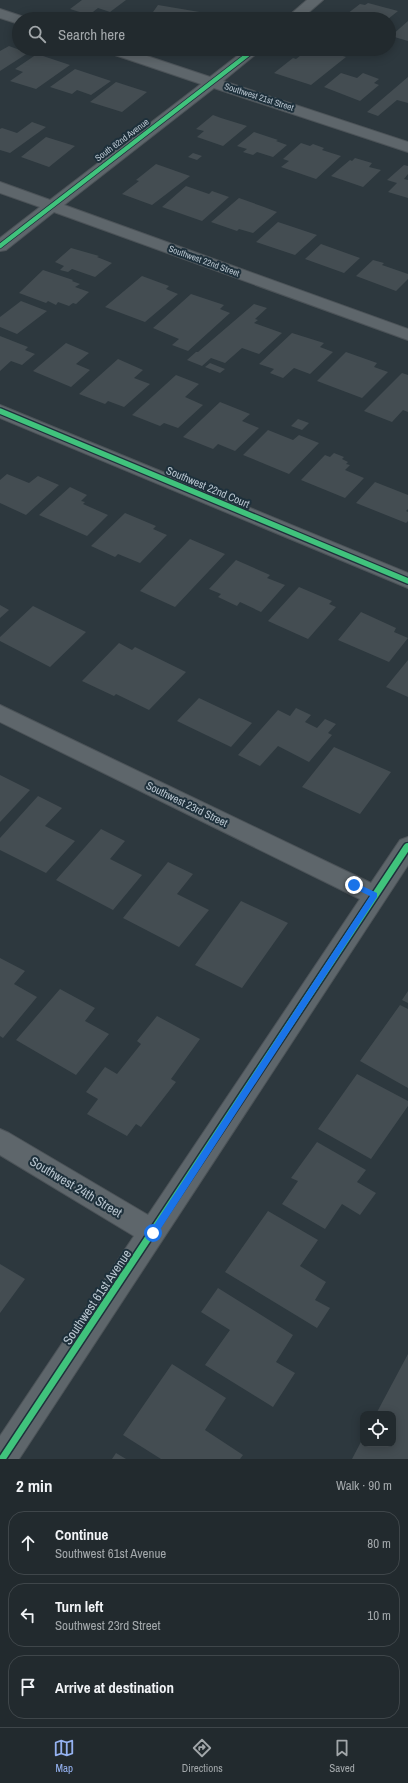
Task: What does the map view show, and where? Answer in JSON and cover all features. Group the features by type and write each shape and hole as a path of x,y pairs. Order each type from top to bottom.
{"street":[{"path":"301,12 316,0"},
{"path":"0,14 12,18"},
{"name":"Southwest 21st Street","path":"132,56 408,147"},
{"name":"South 62nd Avenue","path":"0,246 51,205 246,56"},
{"name":"Southwest 22nd Street","path":"0,187 408,335"},
{"name":"Southwest 22nd Court","path":"0,412 408,581"},
{"name":"Southwest 23rd Street","path":"0,713 374,895"},
{"name":"Southwest 61st Avenue","path":"2,1459 153,1233 374,895 408,846"},
{"name":"Southwest 24th Street","path":"0,1141 153,1233"}],"building":[{"path":"82,0 126,0 110,12 98,8 93,12 80,12 70,9"},
{"path":"368,3 398,11 396,13 350,12 360,4 365,5"},
{"path":"158,5 199,12 153,12"},
{"path":"408,21 408,41 396,37 396,32"},
{"path":"9,46 12,47 12,56 23,56 0,71 0,51"},
{"path":"34,56 43,56 70,65 36,89 10,81 23,72 15,69"},
{"path":"300,56 346,57 311,85 274,73 293,58 296,59"},
{"path":"75,69 111,81 91,95 77,90 72,94 50,87"},
{"path":"341,73 357,78 363,73 379,79 374,83 379,85 360,101 324,87"},
{"path":"408,77 408,103 397,100 378,116 367,112"},
{"path":"116,82 147,92 122,112 90,102"},
{"path":"213,115 247,126 223,146 197,137 204,131 196,129"},
{"path":"32,122 46,127 10,153 0,150 0,129 2,128 17,133"},
{"path":"254,132 278,140 276,141 287,145 273,157 257,152 253,155 243,152 247,149 237,146"},
{"path":"46,137 75,146 49,167 21,157"},
{"path":"301,143 310,146 313,144 324,148 322,150 341,156 316,179 281,167 289,161 283,159"},
{"path":"193,153 202,156 197,160 188,157"},
{"path":"355,158 372,163 369,167 381,170 363,187 331,176 350,160 352,161"},
{"path":"156,164 190,176 152,205 122,194 139,181 136,180"},
{"path":"404,165 408,166 408,174 404,179 408,180 408,198 388,192 397,183 387,180"},
{"path":"186,186 209,194 212,191 229,197 202,221 162,207"},
{"path":"239,198 277,212 253,233 239,229 237,231 211,222"},
{"path":"278,222 317,235 295,255 256,242"},
{"path":"321,244 360,258 344,273 305,259"},
{"path":"71,248 99,256 97,257 112,263 95,277 72,269 68,272 60,270 64,266 55,262"},
{"path":"373,260 384,263 382,265 408,274 408,279 396,291 356,276"},
{"path":"43,270 73,280 72,281 80,284 75,287 89,292 76,304 73,303 69,306 58,302 56,305 48,301 46,303 19,293"},
{"path":"142,276 169,286 166,289 178,294 145,322 105,307"},
{"path":"191,294 224,305 220,309 230,313 188,351 172,345 179,339 153,328"},
{"path":"21,301 47,311 17,334 0,327 0,317"},
{"path":"254,304 267,308 255,319 258,320 254,323 282,333 259,354 242,348 225,363 211,358 202,366 187,360 198,352"},
{"path":"292,333 324,343 320,347 333,352 310,374 294,368 283,378 270,373 274,369 259,364"},
{"path":"0,336 28,347 25,350 35,354 22,365 11,361 0,371"},
{"path":"66,343 89,353 76,364 90,370 71,387 33,371"},
{"path":"346,352 377,363 374,367 388,372 362,398 317,381"},
{"path":"118,359 143,370 134,378 150,384 124,407 108,401 105,404 79,394"},
{"path":"210,363 225,369 220,373 205,367"},
{"path":"402,373 408,375 408,412 403,410 392,422 364,411"},
{"path":"176,375 199,384 185,397 203,405 178,428 164,423 160,426 132,415"},
{"path":"220,402 250,414 242,421 259,428 235,451 218,444 213,449 183,437"},
{"path":"298,419 309,423 302,430 291,426"},
{"path":"268,430 293,440 299,435 319,443 289,474 243,455"},
{"path":"334,453 344,457 342,459 348,462 346,464 350,465 345,470 364,478 345,498 301,480 325,455 330,457"},
{"path":"7,474 29,483 38,476 59,485 26,515 0,503 0,480"},
{"path":"375,482 408,495 408,509 406,511 408,512 408,521 406,523 356,503"},
{"path":"70,487 87,495 81,501 85,502 83,504 108,515 87,536 39,515"},
{"path":"125,513 156,526 153,529 167,535 140,563 118,554 115,557 91,546"},
{"path":"190,539 225,554 175,607 140,591"},
{"path":"236,560 270,575 267,578 285,585 261,612 240,602 237,606 218,597 221,594 209,589"},
{"path":"299,587 332,601 329,604 336,607 308,639 268,621"},
{"path":"0,605 9,610 0,618"},
{"path":"33,606 86,632 50,667 0,641 0,637"},
{"path":"361,612 396,628 394,632 408,638 389,662 338,640"},
{"path":"119,643 132,650 135,647 186,672 149,710 116,694 114,696 82,681"},
{"path":"408,660 408,697 386,687"},
{"path":"199,698 252,723 231,747 177,721"},
{"path":"296,708 311,715 305,722 317,728 325,719 336,724 328,733 332,735 309,762 278,746 260,766 238,755 278,710 290,716"},
{"path":"334,747 391,772 360,814 302,787"},
{"path":"0,775 30,790 0,822"},
{"path":"38,796 62,808 45,826 75,841 46,873 0,850 0,838"},
{"path":"101,829 125,841 110,859 142,875 113,910 56,880"},
{"path":"168,862 193,874 177,894 209,910 179,947 123,918"},
{"path":"241,901 288,923 242,988 195,965"},
{"path":"0,958 25,971 14,984 37,997 3,1038 0,1036"},
{"path":"60,989 95,1008 85,1021 109,1034 76,1075 16,1040"},
{"path":"408,991 408,1003 402,1000"},
{"path":"400,1005 408,1009 408,1088 360,1061"},
{"path":"157,1016 200,1039 171,1079 176,1082 141,1127 136,1124 127,1136 87,1114 98,1099 86,1092 105,1067 117,1074 141,1044 137,1041"},
{"path":"357,1074 408,1101 408,1106 371,1159 318,1129"},
{"path":"317,1142 366,1170 357,1182 376,1193 360,1215 342,1204 325,1229 282,1204 298,1181 291,1178"},
{"path":"268,1211 318,1240 300,1266 326,1282 315,1300 330,1308 317,1328 225,1272"},
{"path":"0,1264 25,1279 0,1313"},
{"path":"218,1288 293,1335 276,1362 295,1373 273,1407 205,1365 230,1330 201,1312"},
{"path":"408,1354 408,1459 352,1459 360,1444 360,1447 396,1447 396,1411 378,1411"},
{"path":"172,1364 226,1398 205,1430 243,1455 240,1459 161,1459 123,1435"},
{"path":"116,1453 126,1459 112,1459"}],"cycle path":[{"path":"0,246 246,56"},
{"path":"0,411 408,581"},
{"path":"2,1459 408,846"}],"route":[{"path":"153,1233 374,895 354,885"}]}
